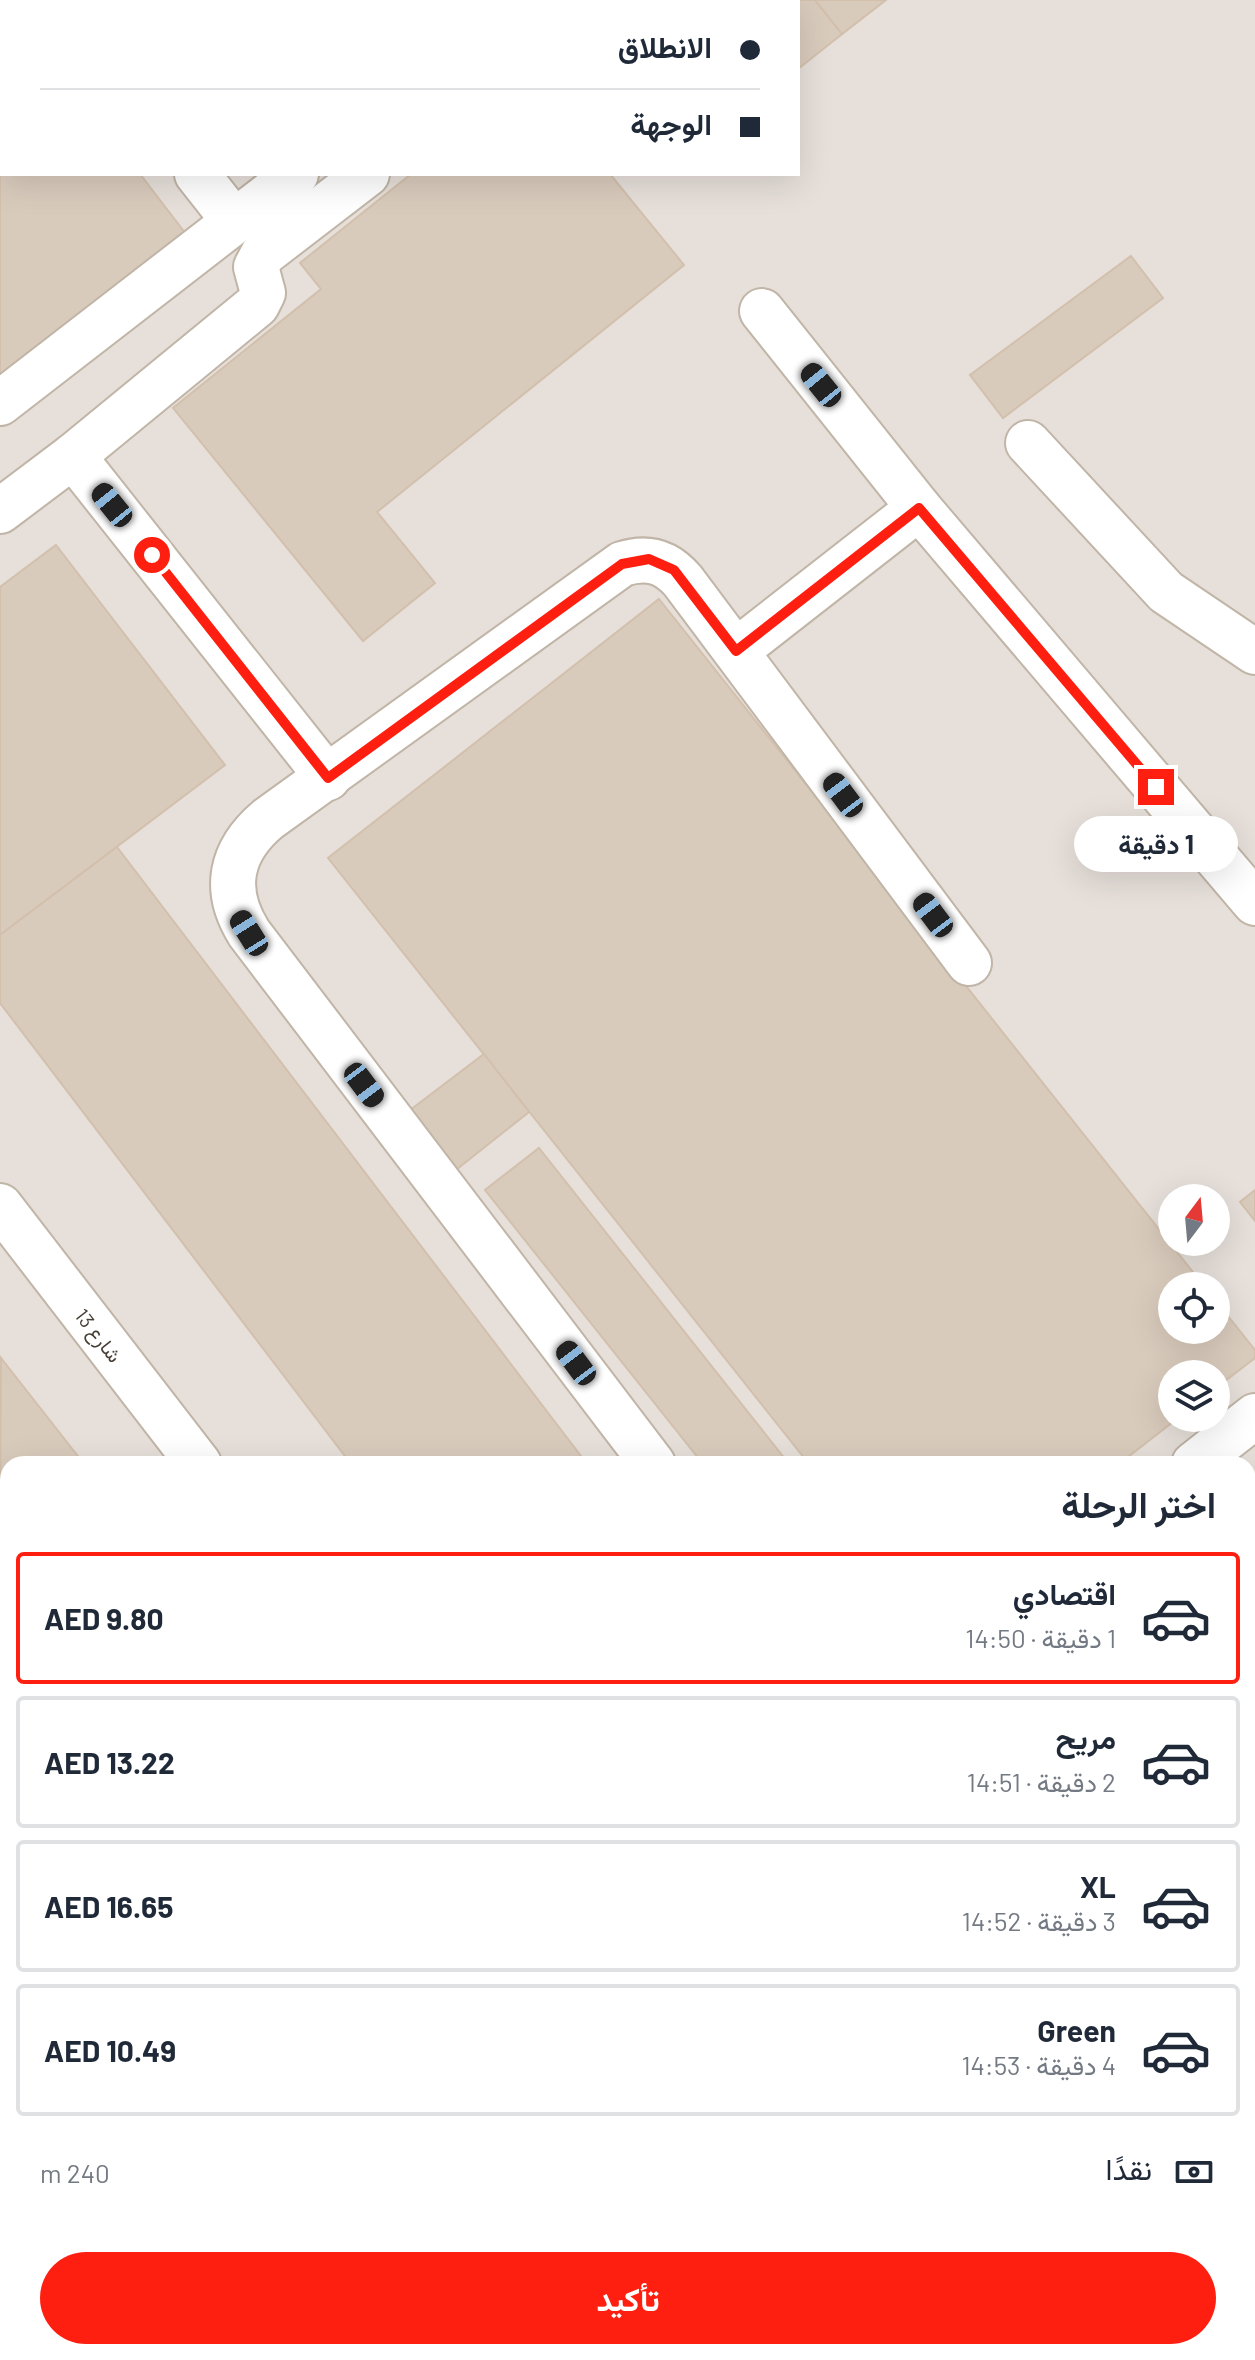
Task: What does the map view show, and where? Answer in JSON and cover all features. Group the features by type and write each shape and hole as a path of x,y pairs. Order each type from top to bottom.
{"street":[{"path":"199,176 234,221"},
{"path":"0,403 293,176"},
{"path":"0,511 73,456 257,305 263,293 256,267 263,254 364,176"},
{"path":"762,311 919,508 1255,903"},
{"path":"1028,443 1166,592 1255,652"},
{"path":"73,456 328,778"},
{"path":"736,651 919,508"},
{"path":"647,1456 240,919 233,885 234,869 241,849 253,832 268,819 622,564 649,559 674,570 969,963"},
{"name":"شارع 13","path":"0,1206 193,1456"},
{"path":"1204,1456 1255,1416"}],"shaded area":[{"path":"800,0 1255,0 1255,1456 0,1456 0,176 800,176"}],"building":[{"path":"800,0 815,0 842,34 800,67"},
{"path":"815,0 886,0 842,34"},
{"path":"0,176 142,176 189,238 0,388"},
{"path":"409,176 612,176 684,265 377,512 435,583 363,641 173,408 321,289 300,263"},
{"path":"1131,256 1163,298 1003,418 970,375"},
{"path":"56,545 225,765 0,935 0,587"},
{"path":"659,599 1158,1228 1158,1256 1180,1256 1193,1272 1158,1272 1158,1344 1230,1344 1230,1319 1255,1350 1255,1358 1230,1377 1230,1360 1158,1360 1160,1432 1129,1456 803,1456 328,858"},
{"path":"117,847 581,1456 345,1456 0,1003 0,935"},
{"path":"484,1054 529,1112 452,1173 405,1114"},
{"path":"539,1148 783,1456 697,1456 485,1190"},
{"path":"1255,1190 1255,1221 1240,1202"},
{"path":"1,1358 78,1456 0,1456"}],"route":[{"path":"152,555 328,778 622,564 649,559 674,570 736,651 919,508 1156,787"}]}
